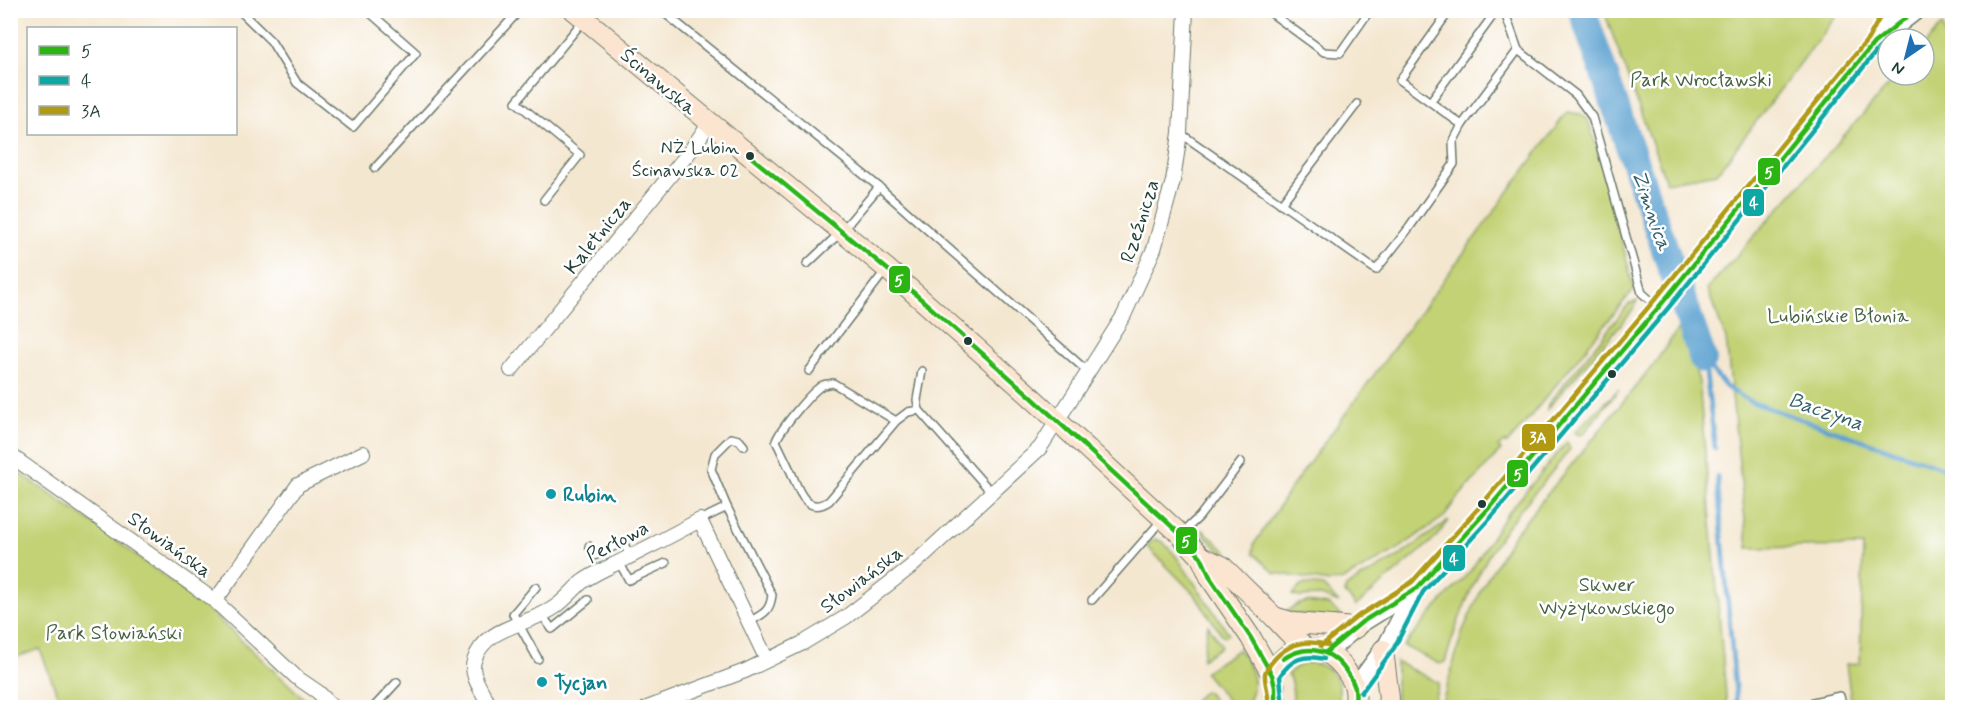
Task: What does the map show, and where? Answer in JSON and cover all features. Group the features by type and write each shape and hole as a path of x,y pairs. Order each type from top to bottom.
{"main road":[{"name":"Ścinawska","path":"580,15 887,269 1180,534 1202,557 1211,579 1272,675"},
{"name":"Ścinawska","path":"1202,557 1222,566 1307,649"},
{"path":"1275,617 1295,623 1355,628"},
{"path":"1273,704 1275,687 1272,675 1280,661 1291,653 1307,649 1326,652 1340,662 1349,675 1356,698"},
{"path":"1383,650 1389,698 1387,708"}],"street":[{"name":"Rzeźnicza","path":"1056,420 1124,315 1154,249 1173,181 1180,133 1186,10"},
{"path":"1356,698 1417,588 1489,508 1694,264 1874,43 1893,10"},
{"path":"1874,43 1916,10"},
{"name":"Kaletnicza","path":"511,370 691,150 710,122"},
{"name":"Słowiańska","path":"647,708 745,671 803,643 846,617 913,566 1040,448 1056,420"},
{"path":"215,601 298,485 363,453"},
{"name":"Słowiańska","path":"10,455 215,601 296,677"},
{"path":"700,520 766,660"},
{"name":"Perłowa","path":"491,708 472,669 474,660 482,647 495,635 506,627 542,615 555,607 582,582 700,520"},
{"path":"1326,652 1355,628 1417,588"},
{"path":"296,677 322,708"},
{"path":"296,677 318,692 334,708"}],"lane":[{"path":"239,10 271,41 297,83 353,127 416,53 367,10"},
{"path":"375,168 520,10"},
{"path":"661,10 879,187 1088,371"},
{"path":"1267,10 1324,52 1340,53 1370,10"},
{"path":"1450,10 1400,80 1462,125"},
{"path":"1430,102 1497,10"},
{"path":"1504,10 1518,50 1576,95 1592,117 1642,293 1661,304"},
{"path":"544,200 580,155 516,102 580,15"},
{"path":"1180,133 1376,270 1454,164 1453,142 1462,125 1518,50"},
{"path":"1281,204 1357,104"},
{"path":"807,264 842,231 879,187"},
{"path":"809,371 887,269"},
{"path":"922,371 919,410 992,493"},
{"path":"896,421 833,383 823,385 815,391 780,432 776,441 802,497 814,505 823,505 829,501 896,421 908,412 919,410"},
{"path":"744,446 739,440 731,438 715,454 711,469 727,507 772,595 768,610 749,622"},
{"path":"1180,534 1199,517 1241,462"},
{"path":"700,520 727,507"},
{"path":"1092,600 1163,519"},
{"path":"589,546 594,556 623,542 629,580 666,563"},
{"path":"536,587 513,614 538,659"},
{"path":"542,615 552,629 588,600"},
{"path":"374,708 396,682"},
{"path":"1810,708 1813,702 1840,696 1843,708"}],"green space":[{"name":"Park Wrocławski","path":"1604,10 1840,11 1717,173 1666,182"},
{"name":"Lubińskie Błonia","path":"1942,25 1952,62 1952,707 1922,707 1899,702 1860,707 1851,700 1846,664 1860,663 1863,546 1748,548 1726,339 1707,289 1887,87 1936,87 1936,32"},
{"path":"1567,112 1581,114 1588,120 1603,167 1634,289 1521,428 1507,444 1504,442 1498,447 1501,450 1455,501 1445,516 1398,549 1343,580 1329,582 1275,573 1253,553 1254,544 1291,488"},
{"path":"1637,301 1634,309 1547,409 1548,404 1629,304"},
{"name":"Skwer Wyżykowskiego","path":"1681,325 1699,382 1727,707 1441,707 1463,630 1484,584 1513,536 1654,364"},
{"path":"1619,389 1583,434 1579,435 1575,432"},
{"path":"1567,442 1570,449 1506,528 1486,559 1463,609 1445,662 1439,664 1404,646 1471,570 1503,519"},
{"name":"Park Słowiański","path":"11,467 101,529 204,606 313,707 62,707 40,649 11,659"},
{"path":"1449,520 1437,537 1356,606 1345,593 1347,586 1401,555"},
{"path":"1202,529 1272,593 1274,597 1270,602 1205,536"},
{"path":"1155,539 1163,542 1176,556 1229,634 1222,635 1195,595 1146,545"},
{"path":"1302,585 1323,586 1339,603 1321,596 1292,595"},
{"path":"1307,602 1328,605 1342,616 1335,618 1284,613"},
{"path":"1208,625 1221,645 1202,659"},
{"path":"1239,649 1253,677 1253,691 1246,707 1233,707 1204,672"},
{"path":"1396,662 1439,683 1432,707 1396,708"},
{"path":"1307,663 1323,666 1335,677 1339,688 1340,707 1294,707 1292,685 1288,674 1296,667"},
{"path":"1204,691 1219,707 1187,707"}],"waterway":[{"name":"Zimnica","path":"1582,10 1703,359"},
{"name":"Baczyna","path":"1703,359 1726,387 1751,402 1952,471"},
{"name":"Zimnica","path":"1705,365 1715,448"},
{"name":"Zimnica","path":"1717,476 1737,708"}],"transit line":[{"name":"3A","path":"1321,646 1358,616 1412,582 1483,503 1657,297 1868,39 1884,10"},
{"name":"5","path":"1326,652 1362,622 1417,588 1489,508 1663,302 1874,43 1915,10"},
{"name":"4","path":"1361,693 1394,648 1423,592 1495,513 1669,307 1876,52"},
{"name":"5","path":"750,156 887,269 1027,393 1180,534 1201,557 1211,579 1251,638 1272,675 1275,698 1279,708"},
{"name":"3A","path":"1268,698 1265,672 1284,650 1297,644 1312,642 1328,645"},
{"name":"5","path":"1283,659 1300,651 1309,650 1333,657 1352,681 1355,688 1356,708"},
{"name":"4","path":"1282,698 1280,676 1289,665 1304,658 1324,659"}],"place":[{"name":"NŻ Lubin Ścinawska 02","path":"750,156"},
{"name":"Rubin","path":"551,494"},
{"name":"Tycjan","path":"542,682"}]}
